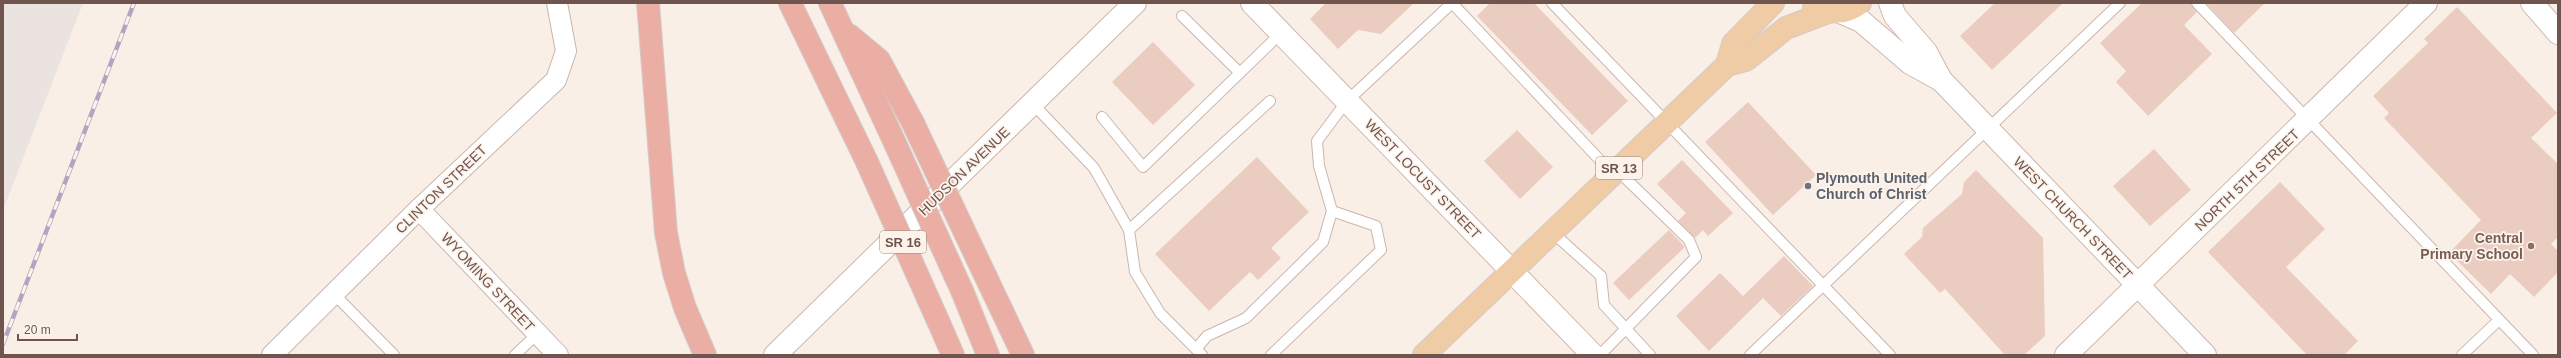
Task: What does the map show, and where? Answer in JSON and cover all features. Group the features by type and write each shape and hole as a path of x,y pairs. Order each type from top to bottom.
{"highway":[{"path":"648,3 666,233 674,273 685,308 705,355"},
{"name":"SR 16","path":"790,3 867,162 953,355"},
{"name":"SR 16","path":"830,3 963,293 988,355"},
{"path":"844,31 878,60 913,123 1023,355"}],"main road":[{"path":"1727,65 1733,44 1773,3"},
{"path":"1808,3 1834,12 1860,3"},
{"name":"SR 13","path":"1424,355 1727,65 1746,60 1786,28 1834,12"}],"street":[{"name":"CLINTON STREET","path":"272,355 419,209 556,80 566,51 557,3"},
{"name":"HUDSON AVENUE","path":"775,355 1135,3"},
{"name":"WEST LOCUST STREET","path":"1252,3 1594,355"},
{"name":"WEST CHURCH STREET","path":"1890,3 1895,16 1926,52 1941,80 2205,355"},
{"name":"NORTH 5TH STREET","path":"2066,355 2426,3"},
{"path":"2532,3 2558,33"},
{"name":"WEST CHURCH STREET","path":"1834,12 1861,21 1910,63 1941,80"},
{"name":"WYOMING STREET","path":"419,209 558,355"}],"lane":[{"path":"1033,104 1094,168 1129,230 1135,272 1160,313 1199,352 1207,336 1246,318 1323,242 1332,211 1319,166 1317,141 1347,101 1452,3 1615,172 1688,240 1696,257 1600,355"},
{"path":"1552,3 1890,355"},
{"path":"1750,355 1822,284 2120,3"},
{"path":"2197,3 2532,355"},
{"path":"1182,16 1240,73"},
{"path":"1102,117 1143,167 1281,33"},
{"path":"1129,230 1270,101"},
{"path":"1271,355 1381,250 1376,226 1332,211"},
{"path":"1552,232 1601,276 1604,305 1650,355"},
{"path":"334,294 394,355"},
{"path":"2462,355 2498,320"},
{"path":"515,355 537,334"}],"shaded area":[{"path":"3,3 83,3 3,210"}],"building":[{"path":"1326,3 1414,3 1381,34 1358,30 1338,49 1310,19"},
{"path":"1490,3 1534,3 1628,101 1592,135 1477,16"},
{"path":"1995,3 2063,3 1992,70 1960,36"},
{"path":"2142,3 2191,3 2197,12 2184,25 2212,54 2148,116 2116,82 2126,71 2100,43"},
{"path":"2206,3 2265,3 2234,33"},
{"path":"2457,7 2557,113 2531,138 2558,164 2558,237 2551,244 2558,251 2558,272 2534,297 2510,274 2491,294 2449,253 2481,220 2384,118 2389,113 2373,96 2428,43 2424,39"},
{"path":"1153,42 1195,85 1153,125 1112,82"},
{"path":"1748,102 1816,175 1773,215 1705,142"},
{"path":"1517,130 1553,167 1520,199 1484,161"},
{"path":"2154,149 2191,190 2150,226 2113,186"},
{"path":"1257,157 1309,212 1271,248 1281,258 1258,280 1250,272 1209,311 1155,254"},
{"path":"1682,160 1733,213 1708,236 1703,230 1695,238 1678,221 1686,213 1657,184"},
{"path":"1976,170 2043,238 2045,336 2024,355 2005,355 1945,289 1940,293 1904,254 1922,237 1923,228 1962,194 1964,182"},
{"path":"2280,182 2325,229 2286,267 2358,341 2344,355 2307,355 2208,252"},
{"path":"1669,230 1685,247 1629,300 1613,283"},
{"path":"1784,256 1813,286 1781,316 1763,298 1709,351 1676,316 1720,273 1743,296"}],"railway":[{"path":"3,344 134,3"}],"place":[{"name":"Plymouth United Church of Christ","path":"1808,186"},
{"name":"Central Primary School","path":"2531,246"}]}
